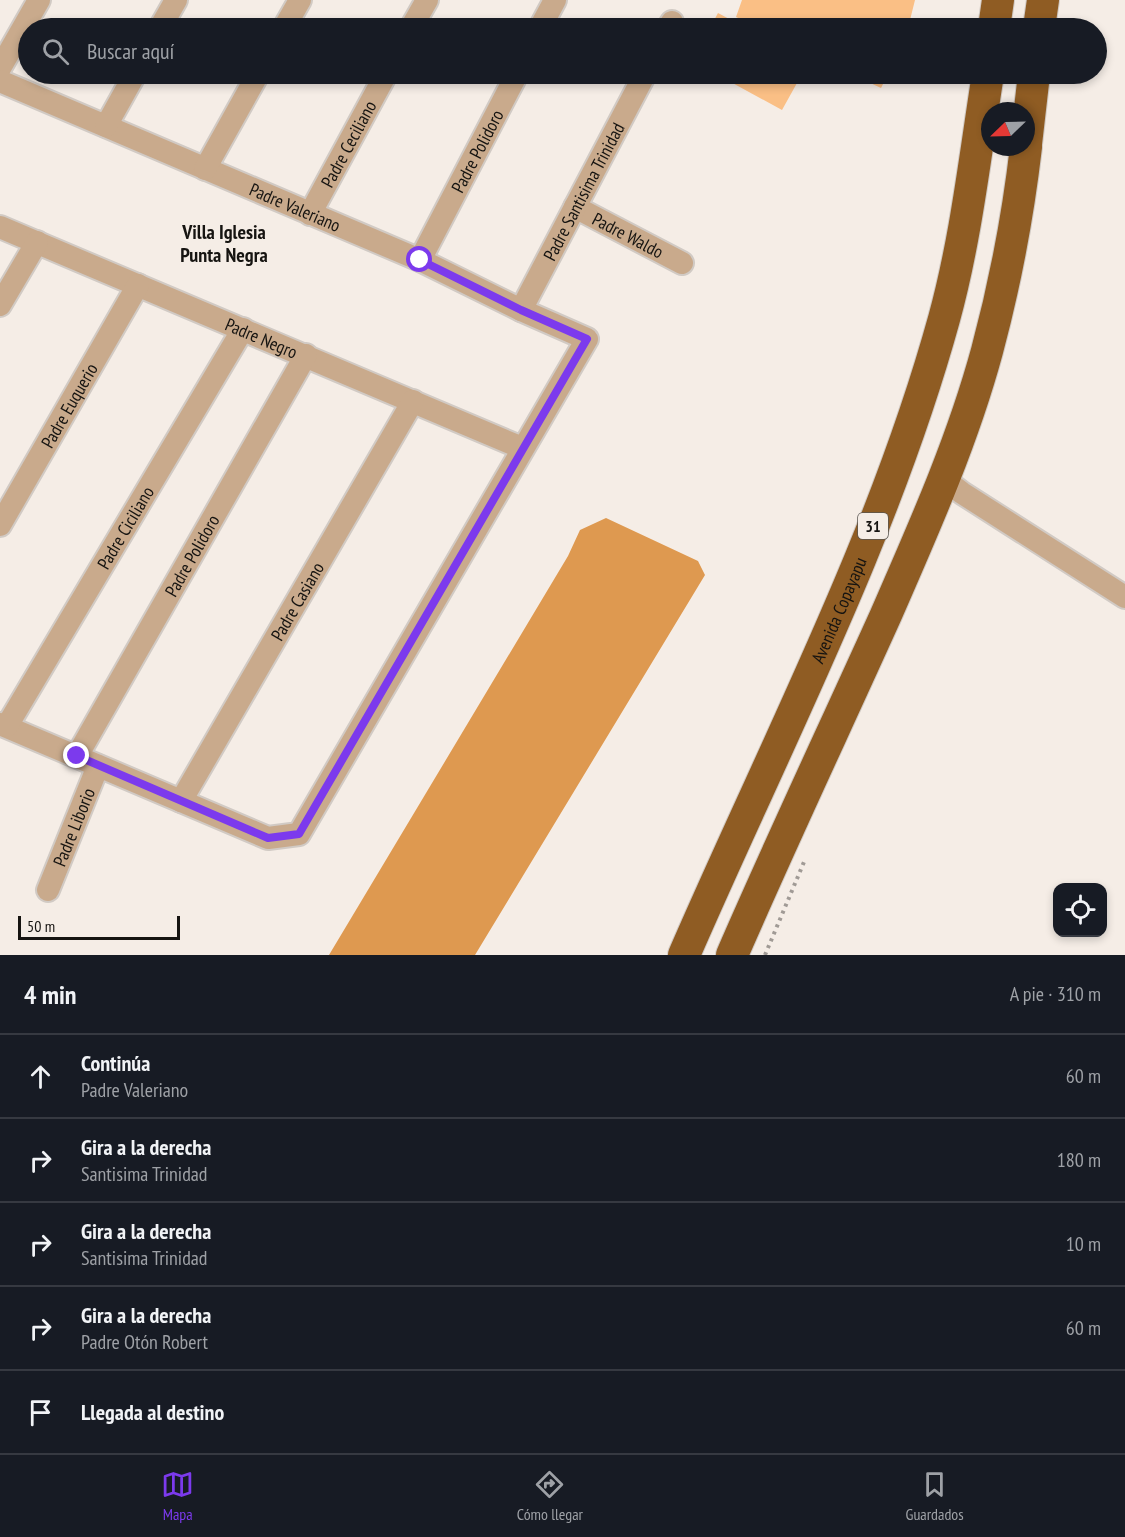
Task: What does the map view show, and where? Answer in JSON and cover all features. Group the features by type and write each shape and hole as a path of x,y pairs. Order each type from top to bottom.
{"highway":[{"path":"995,18 998,0"},
{"path":"1040,18 1043,0"},
{"name":"Avenida Copayapu","path":"684,955 848,587 908,432 944,317 958,257 986,84"},
{"path":"1031,102 1033,84"},
{"path":"732,955 944,479 972,402 1002,293 1014,233 1024,156"}],"street":[{"path":"29,18 39,0"},
{"path":"166,18 176,0"},
{"path":"290,18 300,0"},
{"path":"417,18 427,0"},
{"path":"545,18 555,0"},
{"path":"0,68 18,37"},
{"name":"Padre Valeriano","path":"0,81 420,260 521,310 587,339 522,448"},
{"path":"106,126 129,84"},
{"path":"205,169 252,84"},
{"name":"Padre Ceciliano","path":"310,214 382,84"},
{"name":"Padre Polidoro","path":"420,260 512,84"},
{"name":"Padre Santisima Trinidad","path":"521,310 640,84"},
{"name":"Padre Waldo","path":"575,207 682,263"},
{"name":"Padre Negro","path":"0,227 522,448"},
{"path":"0,305 37,242"},
{"name":"Padre Euquerio","path":"0,525 138,285"},
{"name":"Padre Ciciliano","path":"4,725 243,329"},
{"name":"Padre Polidoro","path":"77,756 306,355"},
{"name":"Padre Casiano","path":"181,801 413,401"},
{"path":"4,725 268,838 299,834 522,448"},
{"path":"944,479 962,493 1125,597"},
{"name":"Padre Liborio","path":"48,890 98,766"}],"shaded area":[{"path":"742,0 915,0 910,18 736,17"},
{"path":"718,13 727,18 715,18"},
{"path":"734,84 796,84 782,110"},
{"path":"606,518 698,561 705,575 475,955 329,955 568,556 580,530"}],"district":[{"name":"Villa Iglesia Punta Negra","path":"224,244"}],"route":[{"path":"77,756 268,838 299,834 587,339 521,310 420,260"}]}
